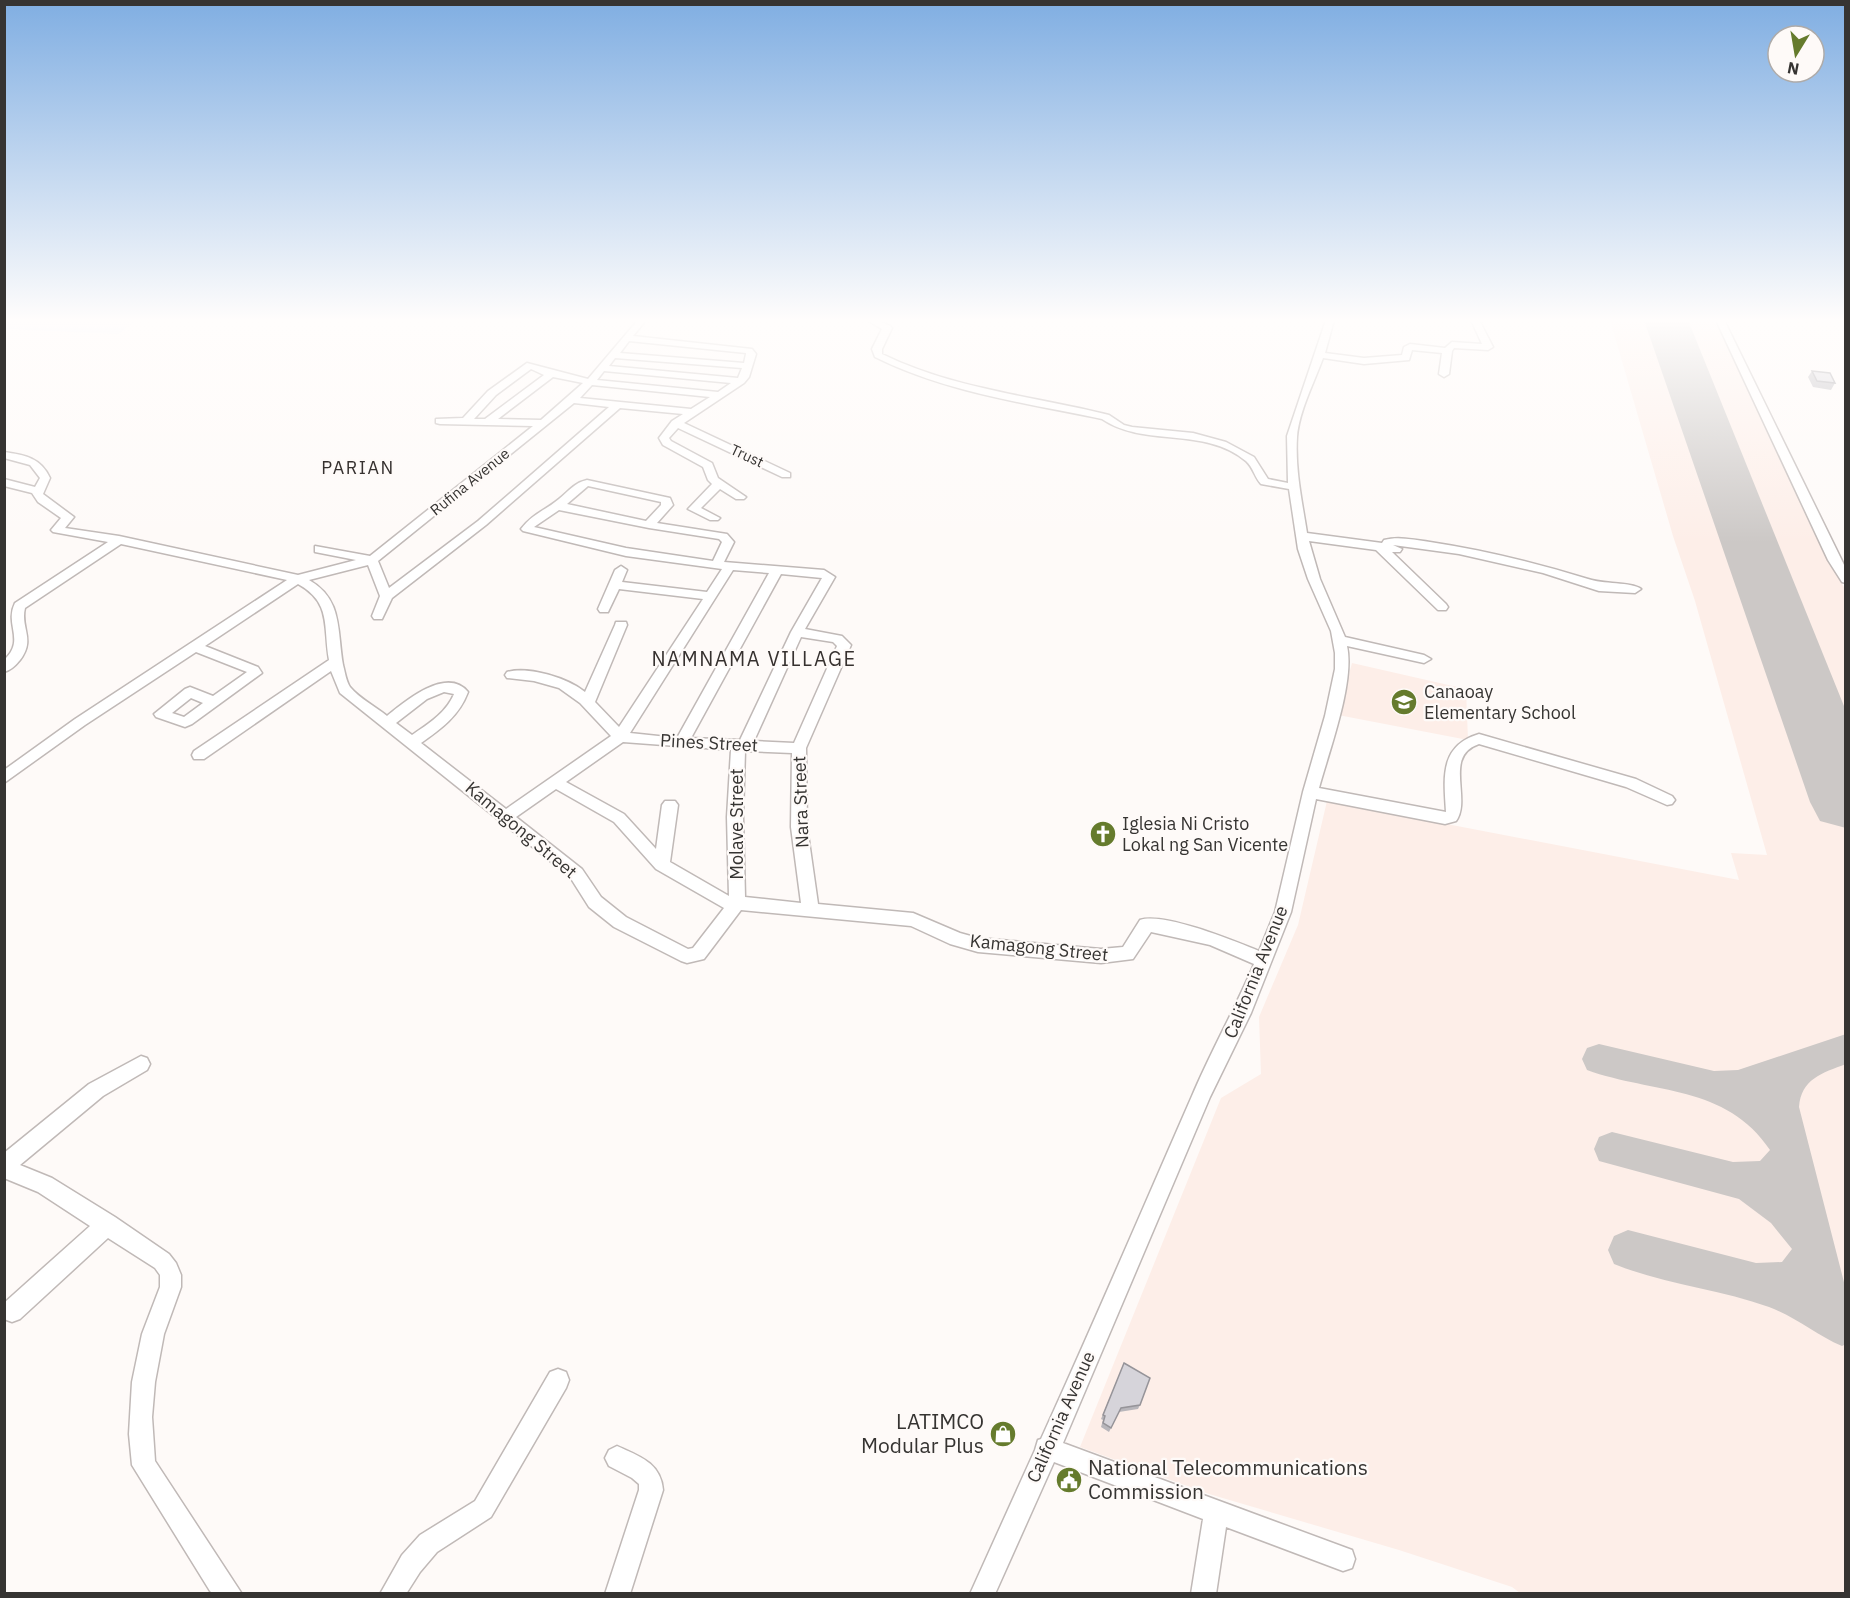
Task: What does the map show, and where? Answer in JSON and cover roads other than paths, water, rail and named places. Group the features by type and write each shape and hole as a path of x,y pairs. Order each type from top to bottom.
{"street":[{"path":"465,422 491,395"},
{"path":"486,423 524,395"},
{"name":"Rufina Avenue","path":"298,579 372,560 577,395"},
{"path":"716,395 720,395"},
{"path":"720,395 676,423 664,438 665,442 708,465 713,480 740,497"},
{"path":"1002,395 1105,417 1120,427 1131,430 1208,439 1250,458 1256,464 1261,479 1265,482 1294,487"},
{"name":"California Avenue","path":"982,1593 1046,1448 1088,1361 1202,1094 1242,1013 1283,912 1310,792 1340,681 1342,653 1340,640 1308,564 1301,536 1294,487 1292,436 1303,395"},
{"path":"1755,395 1845,579"},
{"path":"572,400 692,412"},
{"path":"378,616 386,596 482,524 519,488 617,405"},
{"path":"440,421 543,423"},
{"name":"Trust","path":"676,423 786,475"},
{"path":"4,455 35,462 45,478 37,491 10,484 4,492"},
{"path":"649,525 667,505 666,500 586,483 580,485 558,506 543,513 528,527 528,530 626,552 723,566 824,574 829,577 797,632"},
{"path":"714,518 694,509 718,485"},
{"name":"Kamagong Street","path":"37,491 42,500 68,517 57,530 119,540 298,579 316,589 328,604 336,661 345,690 576,873 595,902 620,922 687,956 698,954 737,903 913,920 957,939 978,945 1101,956 1126,954 1133,948 1146,925 1212,939 1263,960"},
{"path":"505,817 620,737 711,596 723,566 728,542 726,538 558,506"},
{"path":"1301,536 1446,557"},
{"path":"4,668 18,654 23,640 17,611 19,606 119,540"},
{"path":"1383,547 1388,542 1397,541 1459,550 1546,570 1599,587 1635,589"},
{"path":"1383,547 1442,607"},
{"path":"319,549 372,560 386,596"},
{"path":"604,609 621,570"},
{"path":"681,743 777,570"},
{"path":"4,778 80,722 298,579"},
{"path":"615,585 711,596"},
{"path":"588,701 621,625"},
{"name":"Molave Street","path":"737,903 735,817 741,745 797,632"},
{"name":"Nara Street","path":"797,632 837,639 844,645 799,748 799,827 810,909"},
{"path":"1340,640 1424,659"},
{"path":"194,646 255,673 215,702"},
{"path":"199,754 336,661"},
{"path":"512,675 536,676 561,682 574,689 588,701 620,737"},
{"path":"387,723 428,693 447,686 459,689 460,696 441,722 412,742"},
{"name":"Pines Street","path":"620,737 681,743 799,748"},
{"path":"1310,792 1445,818 1451,817 1454,813 1452,765 1463,745 1470,740 1479,739 1631,783 1667,800"},
{"path":"555,782 619,818 663,865 716,897 737,903"},
{"path":"663,865 670,805"},
{"path":"141,1064 96,1090 4,1167 45,1185 108,1224 170,1269 171,1284 149,1346 143,1385 143,1458 151,1477 219,1582 230,1593"},
{"path":"12,1311 108,1224"},
{"path":"392,1593 422,1549 436,1538 469,1521 483,1509 558,1380"},
{"path":"1046,1448 1343,1559"},
{"path":"617,1458 647,1473 652,1481 617,1593"},
{"path":"1203,1593 1216,1512"}],"place":[{"name":"Canaoay Elementary School","path":"1404,702"},
{"name":"Iglesia Ni Cristo Lokal ng San Vicente","path":"1103,834"},
{"name":"LATIMCO Modular Plus","path":"1003,1434"},
{"name":"National Telecommunications Commission","path":"1069,1480"}],"district":[{"name":"PARIAN","path":"358,468"},
{"name":"NAMNAMA VILLAGE","path":"754,659"}]}
